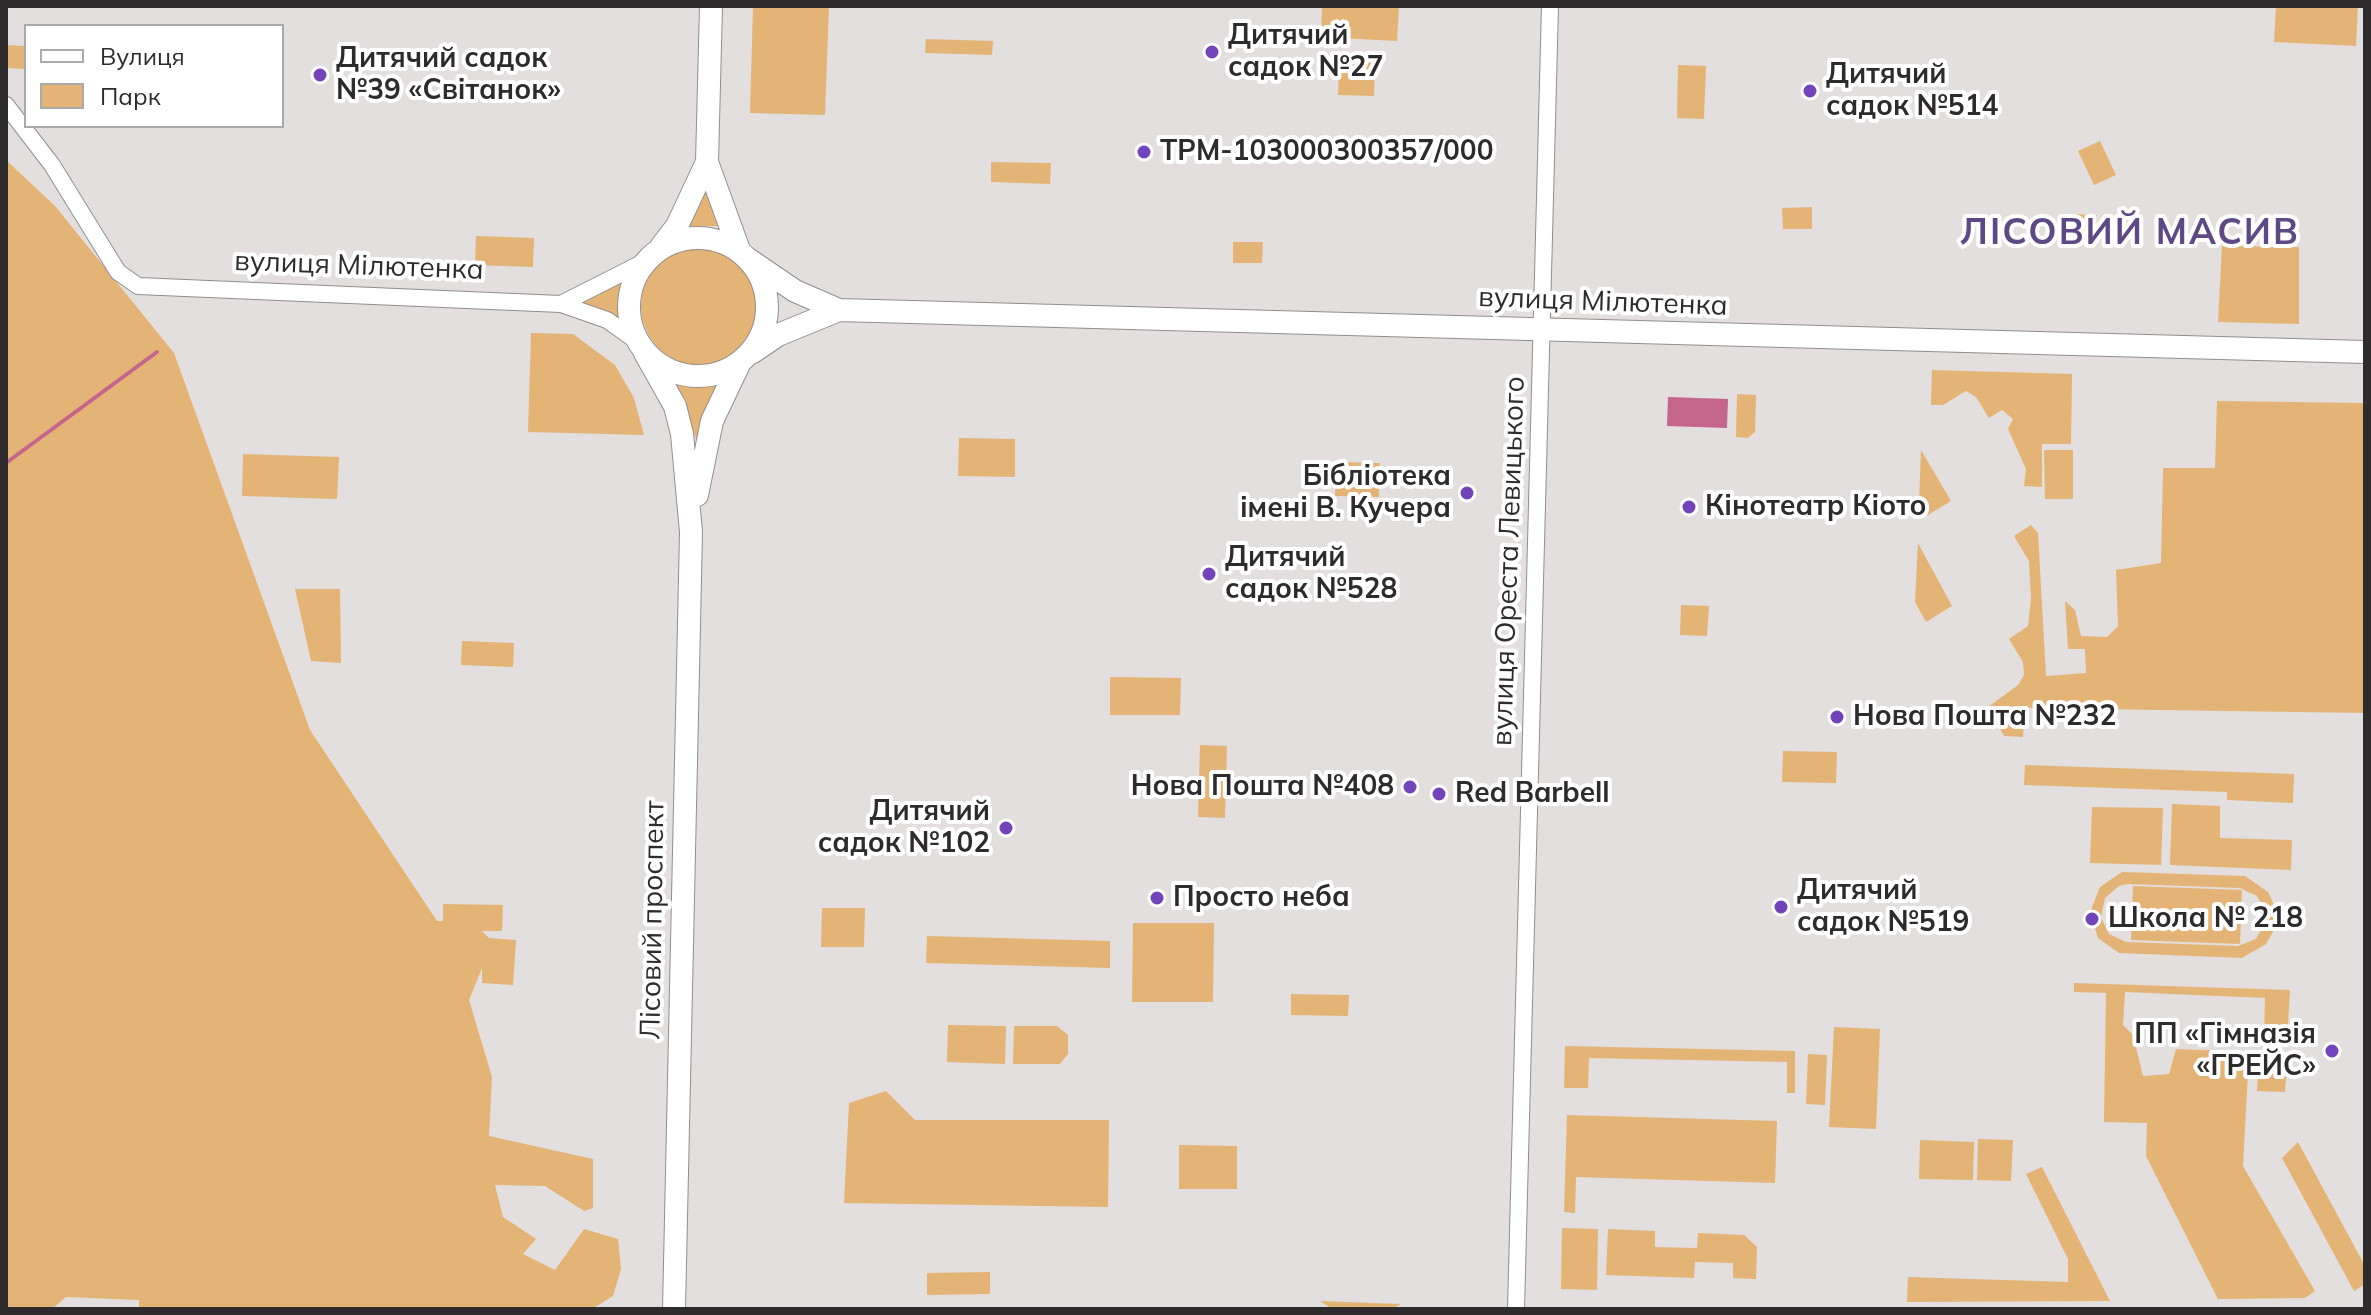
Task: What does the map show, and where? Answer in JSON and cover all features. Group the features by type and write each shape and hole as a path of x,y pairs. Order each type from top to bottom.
{"street":[{"path":"707,162 682,216 632,284 628,304 630,323 641,347 674,372 694,376 715,374 743,360 763,328 767,309 765,289 743,254 707,162 711,6"},
{"name":"вулиця Ореста Левицького","path":"1516,1309 1550,6"},
{"name":"вулиця Мілютенка","path":"6,105 52,165 118,272 138,286 561,304 607,320 641,347"},
{"path":"653,254 679,240 699,237 718,240 743,254"},
{"name":"вулиця Мілютенка","path":"561,304 653,254"},
{"name":"вулиця Мілютенка","path":"743,254 795,291 839,310 2365,352"},
{"name":"вулиця Мілютенка","path":"743,360 778,335 839,310"},
{"name":"Лісовий проспект","path":"641,347 675,406 682,432 691,532 674,1309"},
{"name":"Лісовий проспект","path":"691,532 712,421 743,360"}],"green space":[{"path":"753,6 829,6 825,115 750,113"},
{"path":"1322,6 1399,6 1397,41 1321,37"},
{"path":"2276,6 2358,6 2356,46 2274,42"},
{"path":"926,39 993,41 992,55 925,53"},
{"path":"6,45 24,46 24,69 6,68"},
{"path":"1339,61 1375,62 1374,96 1338,95"},
{"path":"1678,65 1706,66 1704,119 1677,118"},
{"path":"2100,141 2116,175 2094,185 2078,151"},
{"path":"6,160 55,206 174,353 310,730 437,921 443,921 443,904 503,905 502,931 482,931 489,938 516,940 513,985 482,983 482,968 469,1000 492,1077 489,1136 593,1159 593,1208 584,1211 545,1186 495,1185 503,1217 536,1239 523,1254 555,1270 584,1229 618,1239 621,1269 613,1296 592,1309 139,1309 139,1300 66,1297 52,1309 6,1309"},
{"path":"991,162 1051,163 1050,184 991,182"},
{"path":"704,181 721,226 686,226"},
{"path":"1812,207 1812,229 1783,229 1782,208"},
{"path":"2070,214 2097,215 2096,236 2070,235"},
{"path":"476,236 534,238 533,267 475,265"},
{"path":"1233,242 1263,242 1262,263 1233,263"},
{"path":"2222,246 2299,247 2299,324 2218,322"},
{"path":"700,247 723,251 742,264 755,283 759,306 755,329 742,348 723,361 700,365 677,361 658,348 645,329 641,306 645,283 658,264 677,251"},
{"path":"624,282 621,303 624,322 572,302"},
{"path":"531,333 573,334 615,365 634,398 644,435 528,432"},
{"path":"1932,370 2072,374 2071,444 2042,444 2042,487 2024,486 2026,469 2008,429 2013,419 2002,410 1989,418 1976,397 1966,391 1943,405 1931,405"},
{"path":"721,380 698,444 675,382 700,386"},
{"path":"1737,394 1756,395 1755,432 1748,438 1736,437"},
{"path":"2217,401 2365,403 2365,713 2025,708 2023,737 2004,736 1988,707 2018,685 2024,675 2023,662 2009,639 2028,626 2031,599 2029,561 2014,536 2031,525 2038,533 2046,676 2086,673 2085,649 2068,649 2065,601 2075,610 2081,636 2107,637 2118,626 2116,570 2161,563 2163,468 2215,468"},
{"path":"959,438 1015,439 1015,477 958,476"},
{"path":"1921,450 1951,501 1928,515 1919,503"},
{"path":"2044,450 2073,450 2073,499 2045,499"},
{"path":"243,454 339,457 337,499 242,496"},
{"path":"1337,462 1380,463 1379,497 1335,496"},
{"path":"1918,543 1952,606 1926,622 1915,602"},
{"path":"295,589 340,589 341,663 311,661"},
{"path":"1681,605 1709,606 1707,636 1680,635"},
{"path":"462,641 514,643 513,667 461,665"},
{"path":"1110,677 1181,678 1180,715 1110,715"},
{"path":"1200,745 1227,746 1225,818 1198,817"},
{"path":"1783,751 1837,752 1836,783 1782,782"},
{"path":"2025,765 2294,774 2293,803 2227,800 2227,792 2024,785"},
{"path":"2172,804 2220,806 2220,838 2292,840 2291,870 2170,865"},
{"path":"2092,807 2163,808 2161,865 2090,863"},
{"path":"2122,872 2245,876 2268,892 2274,905 2273,932 2266,944 2242,958 2119,953 2098,938 2090,912 2100,887","holes":["2128,884 2240,888 2257,896 2266,913 2265,923 2256,939 2238,946 2126,942 2109,934 2101,917 2105,898 2119,886"]},
{"path":"2133,886 2242,890 2240,944 2131,940"},
{"path":"822,908 865,908 864,947 821,947"},
{"path":"1133,923 1214,923 1213,1002 1132,1002"},
{"path":"927,936 1110,941 1110,968 926,963"},
{"path":"2074,983 2290,990 2287,1041 2264,1040 2265,998 2125,992 2123,1025 2133,1035 2143,1076 2169,1074 2176,1049 2249,1052 2243,1166 2315,1291 2305,1298 2218,1299 2146,1156 2147,1123 2104,1122 2106,993 2074,992"},
{"path":"1291,994 1349,995 1348,1016 1291,1015"},
{"path":"948,1025 1006,1026 1005,1064 947,1062"},
{"path":"1014,1026 1057,1026 1068,1035 1068,1054 1060,1064 1013,1064"},
{"path":"1834,1027 1880,1029 1876,1129 1829,1127"},
{"path":"1565,1046 1795,1051 1795,1093 1787,1093 1787,1062 1589,1058 1588,1088 1564,1088"},
{"path":"2259,1053 2288,1054 2285,1092 2257,1091"},
{"path":"1808,1054 1827,1055 1825,1105 1806,1104"},
{"path":"886,1091 915,1120 1109,1120 1108,1207 844,1203 849,1103"},
{"path":"1567,1115 1777,1121 1775,1183 1576,1177 1575,1213 1564,1212"},
{"path":"1978,1139 2013,1140 2011,1181 1977,1180"},
{"path":"1920,1140 1974,1142 1973,1180 1919,1179"},
{"path":"2298,1142 2365,1266 2365,1284 2354,1291 2282,1158"},
{"path":"1179,1145 1237,1146 1237,1189 1179,1189"},
{"path":"2042,1167 2110,1301 1907,1302 1908,1277 2068,1282 2068,1259 2026,1174"},
{"path":"1562,1228 1598,1229 1597,1290 1561,1289"},
{"path":"1608,1229 1655,1231 1655,1247 1697,1248 1698,1233 1744,1235 1757,1247 1756,1279 1733,1278 1733,1263 1695,1262 1694,1278 1606,1275"},
{"path":"990,1272 990,1294 927,1295 927,1273"},
{"path":"1320,1301 1401,1304 1392,1309 1332,1309"}],"shaded area":[{"path":"1668,397 1728,399 1727,428 1667,426"}],"waterway":[{"path":"6,463 157,352"}],"place":[{"name":"Дитячий садок №27","path":"1212,52"},
{"name":"Дитячий садок №39 «Світанок»","path":"320,75"},
{"name":"Дитячий садок №514","path":"1810,91"},
{"name":"ТРМ-103000300357/000","path":"1144,152"},
{"name":"Бібліотека імені В. Кучера","path":"1467,493"},
{"name":"Кінотеатр Кіото","path":"1689,507"},
{"name":"Дитячий садок №528","path":"1209,574"},
{"name":"Нова Пошта №232","path":"1837,717"},
{"name":"Нова Пошта №408","path":"1410,787"},
{"name":"Red Barbell","path":"1439,794"},
{"name":"Дитячий садок №102","path":"1006,828"},
{"name":"Просто неба","path":"1157,898"},
{"name":"Дитячий садок №519","path":"1781,907"},
{"name":"Школа № 218","path":"2092,919"},
{"name":"ПП «Гімназія «ГРЕЙС»","path":"2332,1051"}],"district":[{"name":"ЛІСОВИЙ МАСИВ","path":"2130,233"}]}
